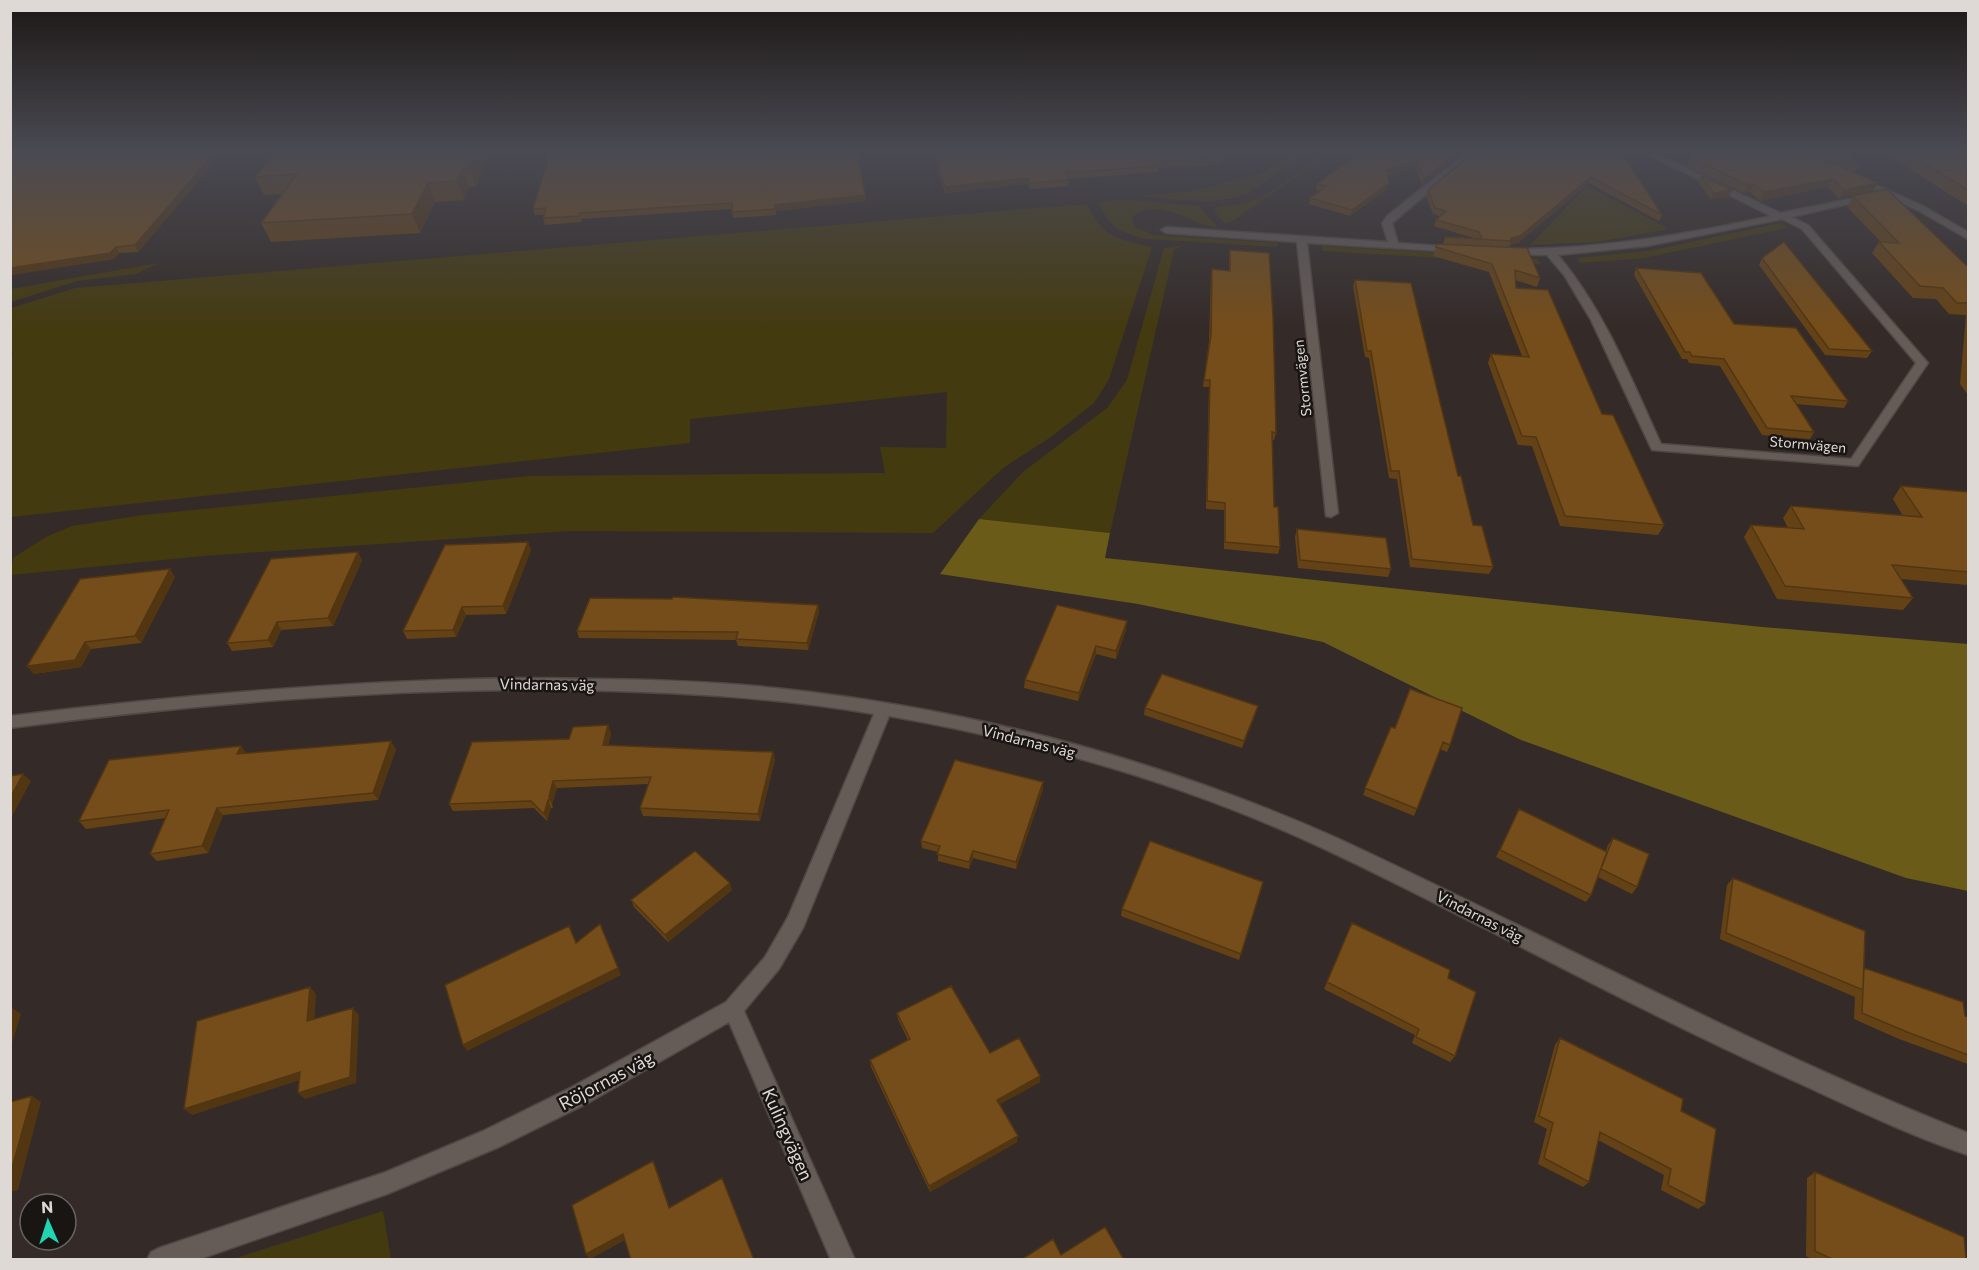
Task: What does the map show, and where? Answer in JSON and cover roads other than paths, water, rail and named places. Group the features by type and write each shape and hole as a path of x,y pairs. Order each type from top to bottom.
{"street":[{"path":"1394,246 1387,223 1401,209"},
{"name":"Stormvägen","path":"1551,252 1564,266 1588,302 1656,447 1854,463 1922,363 1805,226 1769,209"},
{"path":"1495,252 1584,252 1654,243 1809,209"},
{"path":"1921,209 1968,236"},
{"path":"1166,230 1472,251"},
{"name":"Stormvägen","path":"1302,240 1331,513"},
{"name":"Vindarnas väg","path":"10,722 266,694 388,686 487,683 698,688 803,697 984,729 1056,746 1235,803 1397,875 1682,1018 1796,1071 1968,1144"},
{"name":"Röjornas väg","path":"159,1260 387,1183 491,1138 578,1096 733,1009 772,963 796,922 884,710"},
{"name":"Kulingvägen","path":"733,1009 843,1260"}]}
